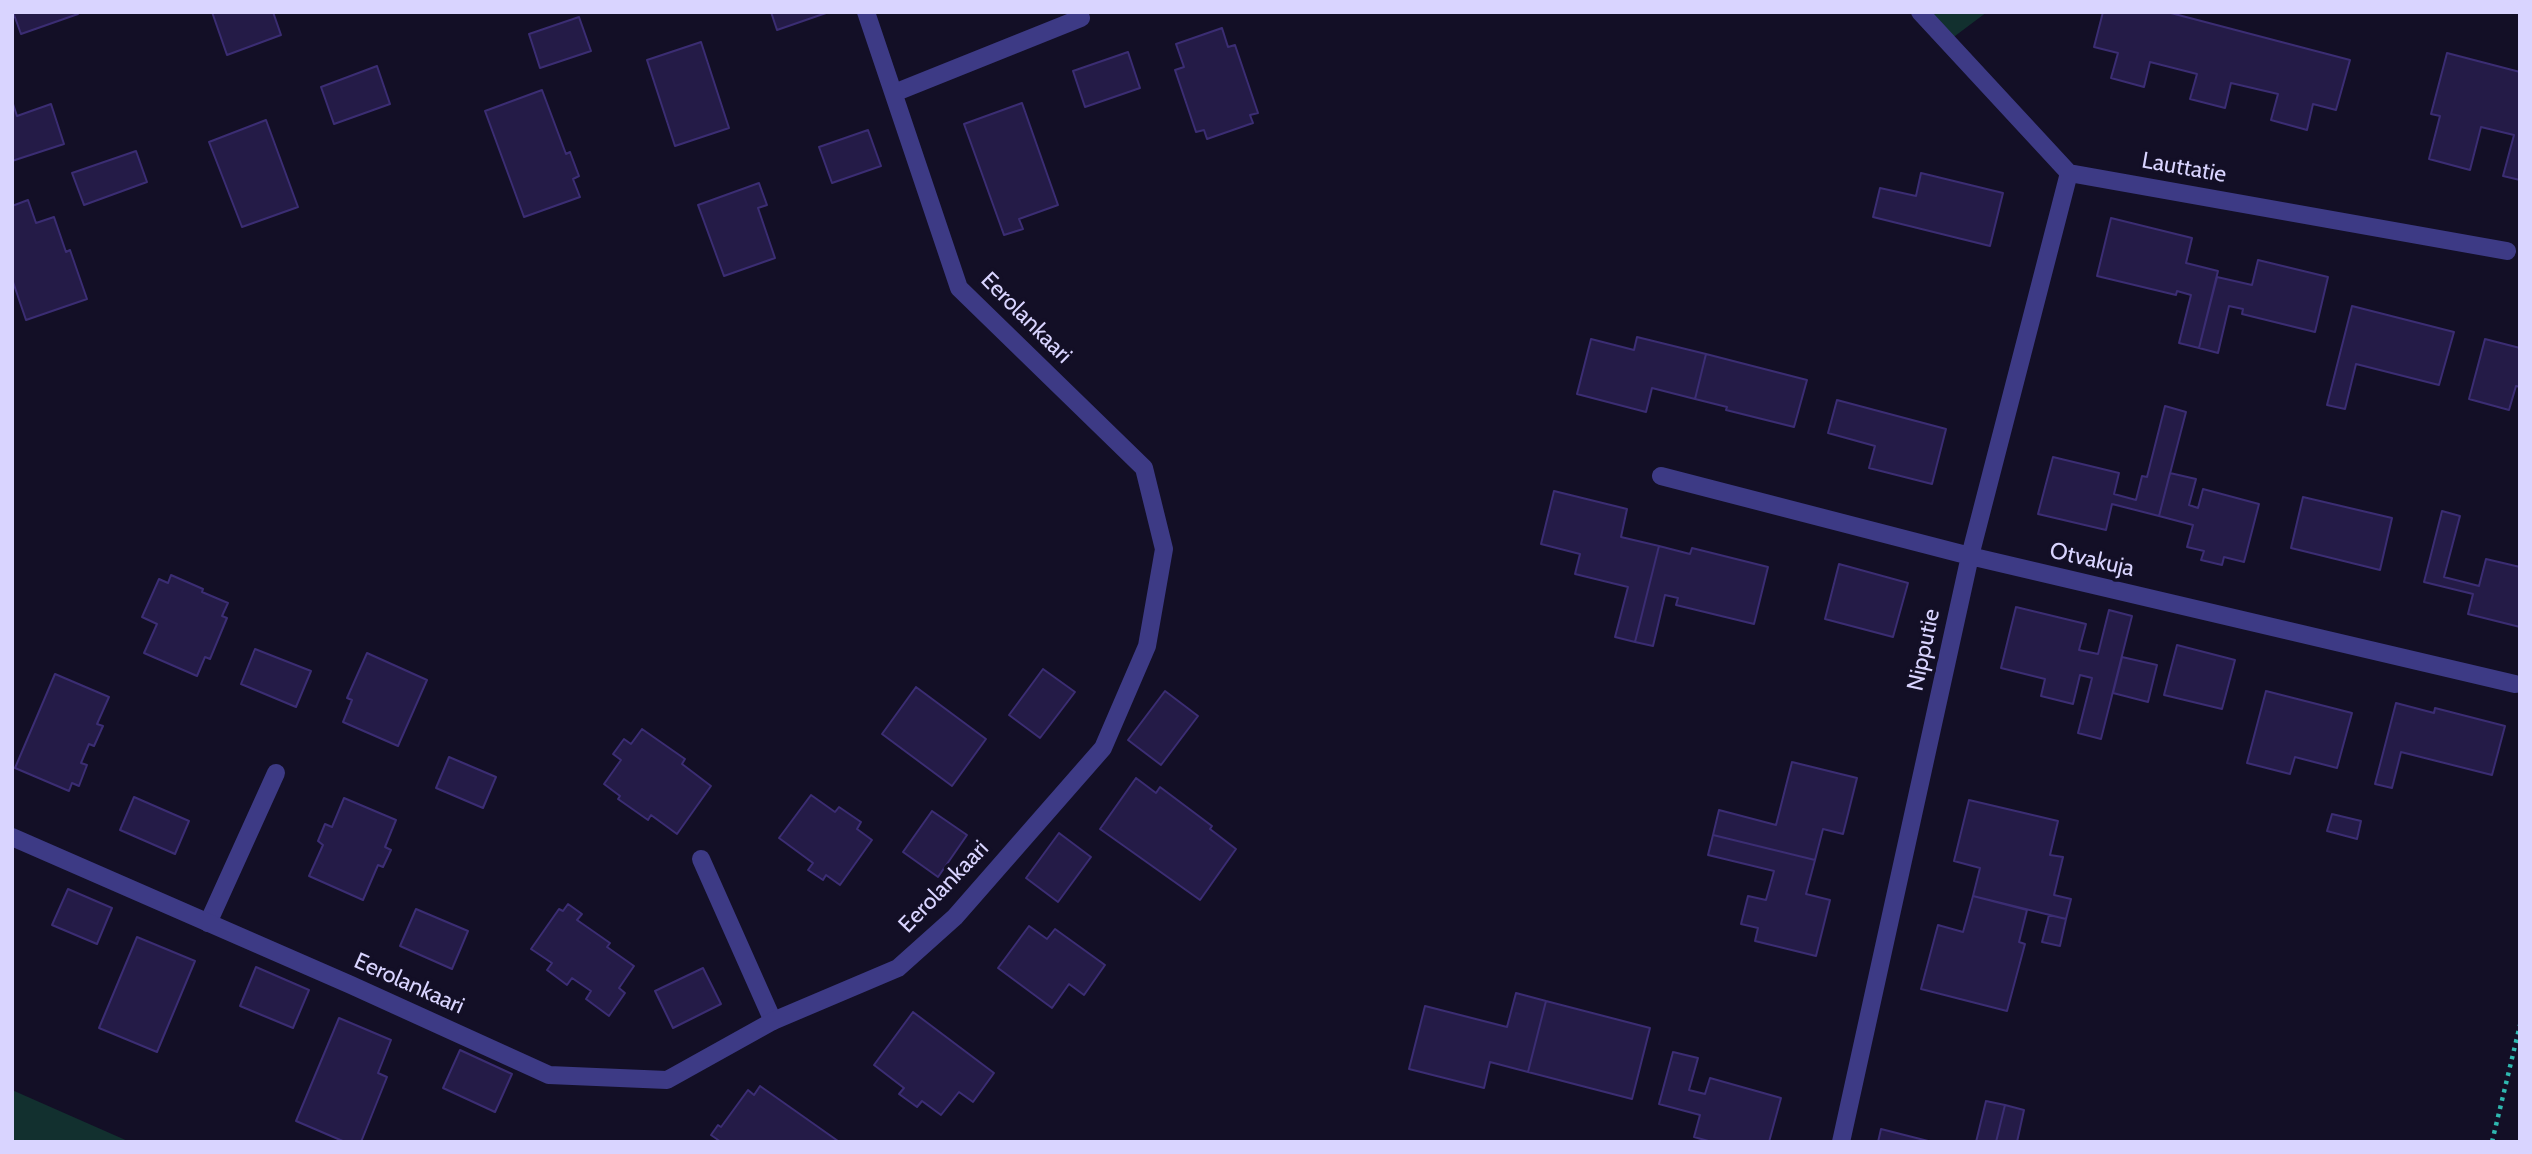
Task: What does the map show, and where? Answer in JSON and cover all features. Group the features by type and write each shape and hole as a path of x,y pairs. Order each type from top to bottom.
{"street":[{"name":"Eerolankaari","path":"12,837 549,1075 667,1080 773,1021 898,968 955,917 1103,748 1147,646 1164,549 1144,468 959,288 866,12"},
{"path":"1920,12 2069,173"},
{"path":"894,93 1081,18"},
{"name":"Lauttatie","path":"2069,173 2507,251"},
{"name":"Nipputie","path":"1841,1142 1970,556 2069,173"},
{"name":"Otvakuja","path":"1661,476 1970,556 2515,684"},
{"path":"208,923 276,773"},
{"path":"701,859 773,1021"}],"path":[{"path":"2492,1142 2520,1025"}],"green space":[{"path":"1920,12 1987,12 1947,42"},
{"path":"12,1090 130,1142 12,1142"}],"building":[{"path":"13,12 78,12 78,14 21,34"},
{"path":"212,12 273,12 281,35 227,55"},
{"path":"771,12 826,12 826,13 777,30"},
{"path":"2103,12 2167,12 2350,60 2336,110 2313,104 2307,130 2271,120 2278,94 2231,83 2225,108 2190,99 2197,74 2150,62 2144,87 2111,78 2118,53 2094,47"},
{"path":"579,17 591,51 540,68 529,34"},
{"path":"1222,28 1228,47 1235,45 1258,113 1250,115 1253,123 1207,139 1204,130 1196,132 1175,70 1184,67 1176,44"},
{"path":"701,42 729,128 675,146 647,60"},
{"path":"1128,52 1140,88 1085,107 1073,71"},
{"path":"2447,53 2520,72 2520,180 2503,176 2514,135 2481,127 2470,170 2429,159 2440,116 2431,114"},
{"path":"377,66 390,104 334,124 321,87"},
{"path":"542,90 566,154 570,152 579,176 573,179 580,197 524,217 485,111"},
{"path":"12,101 17,116 51,104 64,144 12,161"},
{"path":"1022,103 1058,205 1019,219 1023,229 1004,235 964,124"},
{"path":"266,120 298,207 242,227 209,142"},
{"path":"868,130 881,166 832,183 819,147"},
{"path":"136,151 147,182 84,205 72,173"},
{"path":"1921,173 2003,193 1990,246 1873,217 1880,188 1916,196"},
{"path":"759,183 767,205 758,208 775,258 724,276 698,205"},
{"path":"28,200 36,223 54,217 66,252 70,250 87,299 26,320 12,279 12,206"},
{"path":"2111,218 2192,238 2186,263 2218,271 2199,348 2179,343 2191,295 2177,291 2176,295 2097,276"},
{"path":"2258,260 2328,277 2315,332 2242,314 2243,309 2229,306 2218,353 2199,348 2217,277 2252,285"},
{"path":"2352,306 2454,332 2439,385 2356,364 2345,409 2327,405"},
{"path":"1637,337 1706,354 1695,399 1652,388 1646,412 1577,394 1591,339 1634,350"},
{"path":"2485,339 2520,348 2520,387 2516,386 2509,410 2469,399"},
{"path":"1706,354 1807,380 1794,427 1726,410 1727,407 1695,399"},
{"path":"1837,400 1946,429 1932,484 1869,468 1875,446 1828,433"},
{"path":"2165,406 2186,412 2159,516 2112,504 2106,530 2038,514 2053,457 2119,473 2114,494 2136,500 2142,476 2147,477"},
{"path":"2170,473 2196,479 2189,505 2198,508 2203,489 2259,504 2244,562 2224,557 2222,565 2201,560 2204,551 2187,547 2193,525 2159,516"},
{"path":"1554,491 1627,509 1621,537 1659,546 1635,642 1615,637 1628,587 1575,574 1580,554 1541,544"},
{"path":"2303,497 2392,518 2380,570 2291,548"},
{"path":"2442,511 2460,516 2444,577 2479,586 2486,559 2520,567 2520,627 2468,614 2473,594 2424,582"},
{"path":"1659,546 1690,554 1692,548 1768,567 1754,624 1676,605 1678,598 1665,595 1653,646 1635,642"},
{"path":"1839,564 1908,583 1893,637 1825,619"},
{"path":"171,575 228,603 222,616 227,618 210,659 205,657 197,676 144,653 157,624 142,617 159,579 168,583"},
{"path":"2016,607 2086,624 2079,650 2098,654 2109,610 2132,616 2101,739 2078,733 2092,678 2080,675 2073,704 2041,696 2045,679 2001,668"},
{"path":"2177,645 2235,660 2222,709 2164,695"},
{"path":"255,649 311,671 296,707 241,684"},
{"path":"367,653 427,680 398,746 343,722 352,700 347,698"},
{"path":"2122,657 2157,665 2148,702 2113,693"},
{"path":"1043,669 1075,692 1040,738 1009,715"},
{"path":"55,674 109,697 97,724 103,726 94,746 89,744 81,763 87,765 79,786 72,783 69,791 15,768"},
{"path":"916,687 986,739 952,786 882,734"},
{"path":"1165,691 1198,716 1161,765 1128,740"},
{"path":"2266,691 2352,713 2337,768 2295,757 2290,774 2247,763"},
{"path":"2396,703 2434,713 2435,708 2505,726 2492,775 2401,752 2392,788 2375,784"},
{"path":"642,729 685,759 682,764 711,786 677,834 651,815 648,820 618,799 620,796 604,784 621,760 613,754 624,739 631,744"},
{"path":"449,757 496,777 483,808 436,788"},
{"path":"1792,762 1857,778 1843,834 1823,829 1815,860 1713,835 1719,810 1776,825"},
{"path":"1136,778 1156,793 1160,787 1212,826 1210,829 1236,849 1200,900 1100,829"},
{"path":"811,795 835,812 839,807 861,822 857,829 872,840 840,885 826,875 823,880 808,870 813,863 779,838"},
{"path":"134,797 189,821 175,854 120,830"},
{"path":"344,798 396,820 385,847 391,850 383,867 378,865 363,900 309,876 323,845 318,841 325,824 332,827"},
{"path":"1969,800 2058,821 2050,855 2063,857 2054,895 2071,899 2066,919 1973,896 1980,868 1954,861"},
{"path":"932,811 967,835 938,877 903,852"},
{"path":"2332,814 2361,821 2357,839 2327,831"},
{"path":"1059,833 1091,857 1058,902 1026,878"},
{"path":"1713,835 1815,860 1806,894 1830,900 1816,956 1755,941 1758,928 1741,924 1748,896 1766,900 1774,871 1708,855"},
{"path":"68,889 112,908 97,944 52,925"},
{"path":"1973,896 2027,910 2019,942 2025,944 2007,1011 1921,989 1938,925 1963,932"},
{"path":"568,904 582,914 577,920 610,943 607,947 634,966 619,988 625,993 609,1016 586,999 591,991 572,978 567,985 547,970 552,963 531,949 559,909 563,911"},
{"path":"416,909 468,931 452,969 400,946"},
{"path":"2049,915 2066,919 2060,946 2042,942"},
{"path":"1029,926 1047,939 1055,929 1105,965 1084,995 1069,984 1052,1008 998,968"},
{"path":"137,937 195,961 157,1052 99,1028"},
{"path":"256,967 309,990 293,1028 240,1006"},
{"path":"703,968 721,1004 673,1028 655,991"},
{"path":"1516,993 1546,1001 1528,1072 1490,1062 1484,1088 1409,1069 1425,1006 1507,1027"},
{"path":"1546,1001 1650,1028 1632,1099 1528,1072"},
{"path":"913,1012 994,1073 973,1102 959,1092 941,1115 922,1101 917,1107 899,1094 904,1088 874,1065"},
{"path":"339,1018 391,1040 378,1073 387,1077 361,1142 345,1142 296,1121"},
{"path":"460,1050 512,1074 495,1112 443,1088"},
{"path":"1673,1052 1698,1058 1689,1090 1705,1094 1710,1078 1781,1098 1769,1142 1712,1142 1694,1137 1700,1115 1659,1104"},
{"path":"760,1086 838,1141 721,1142 711,1135 718,1125 721,1127 748,1090 754,1095"},
{"path":"1986,1101 2005,1105 1996,1142 1976,1142"},
{"path":"2005,1105 2024,1110 2017,1142 1996,1142"},
{"path":"1881,1129 1932,1142 1878,1142"}]}
